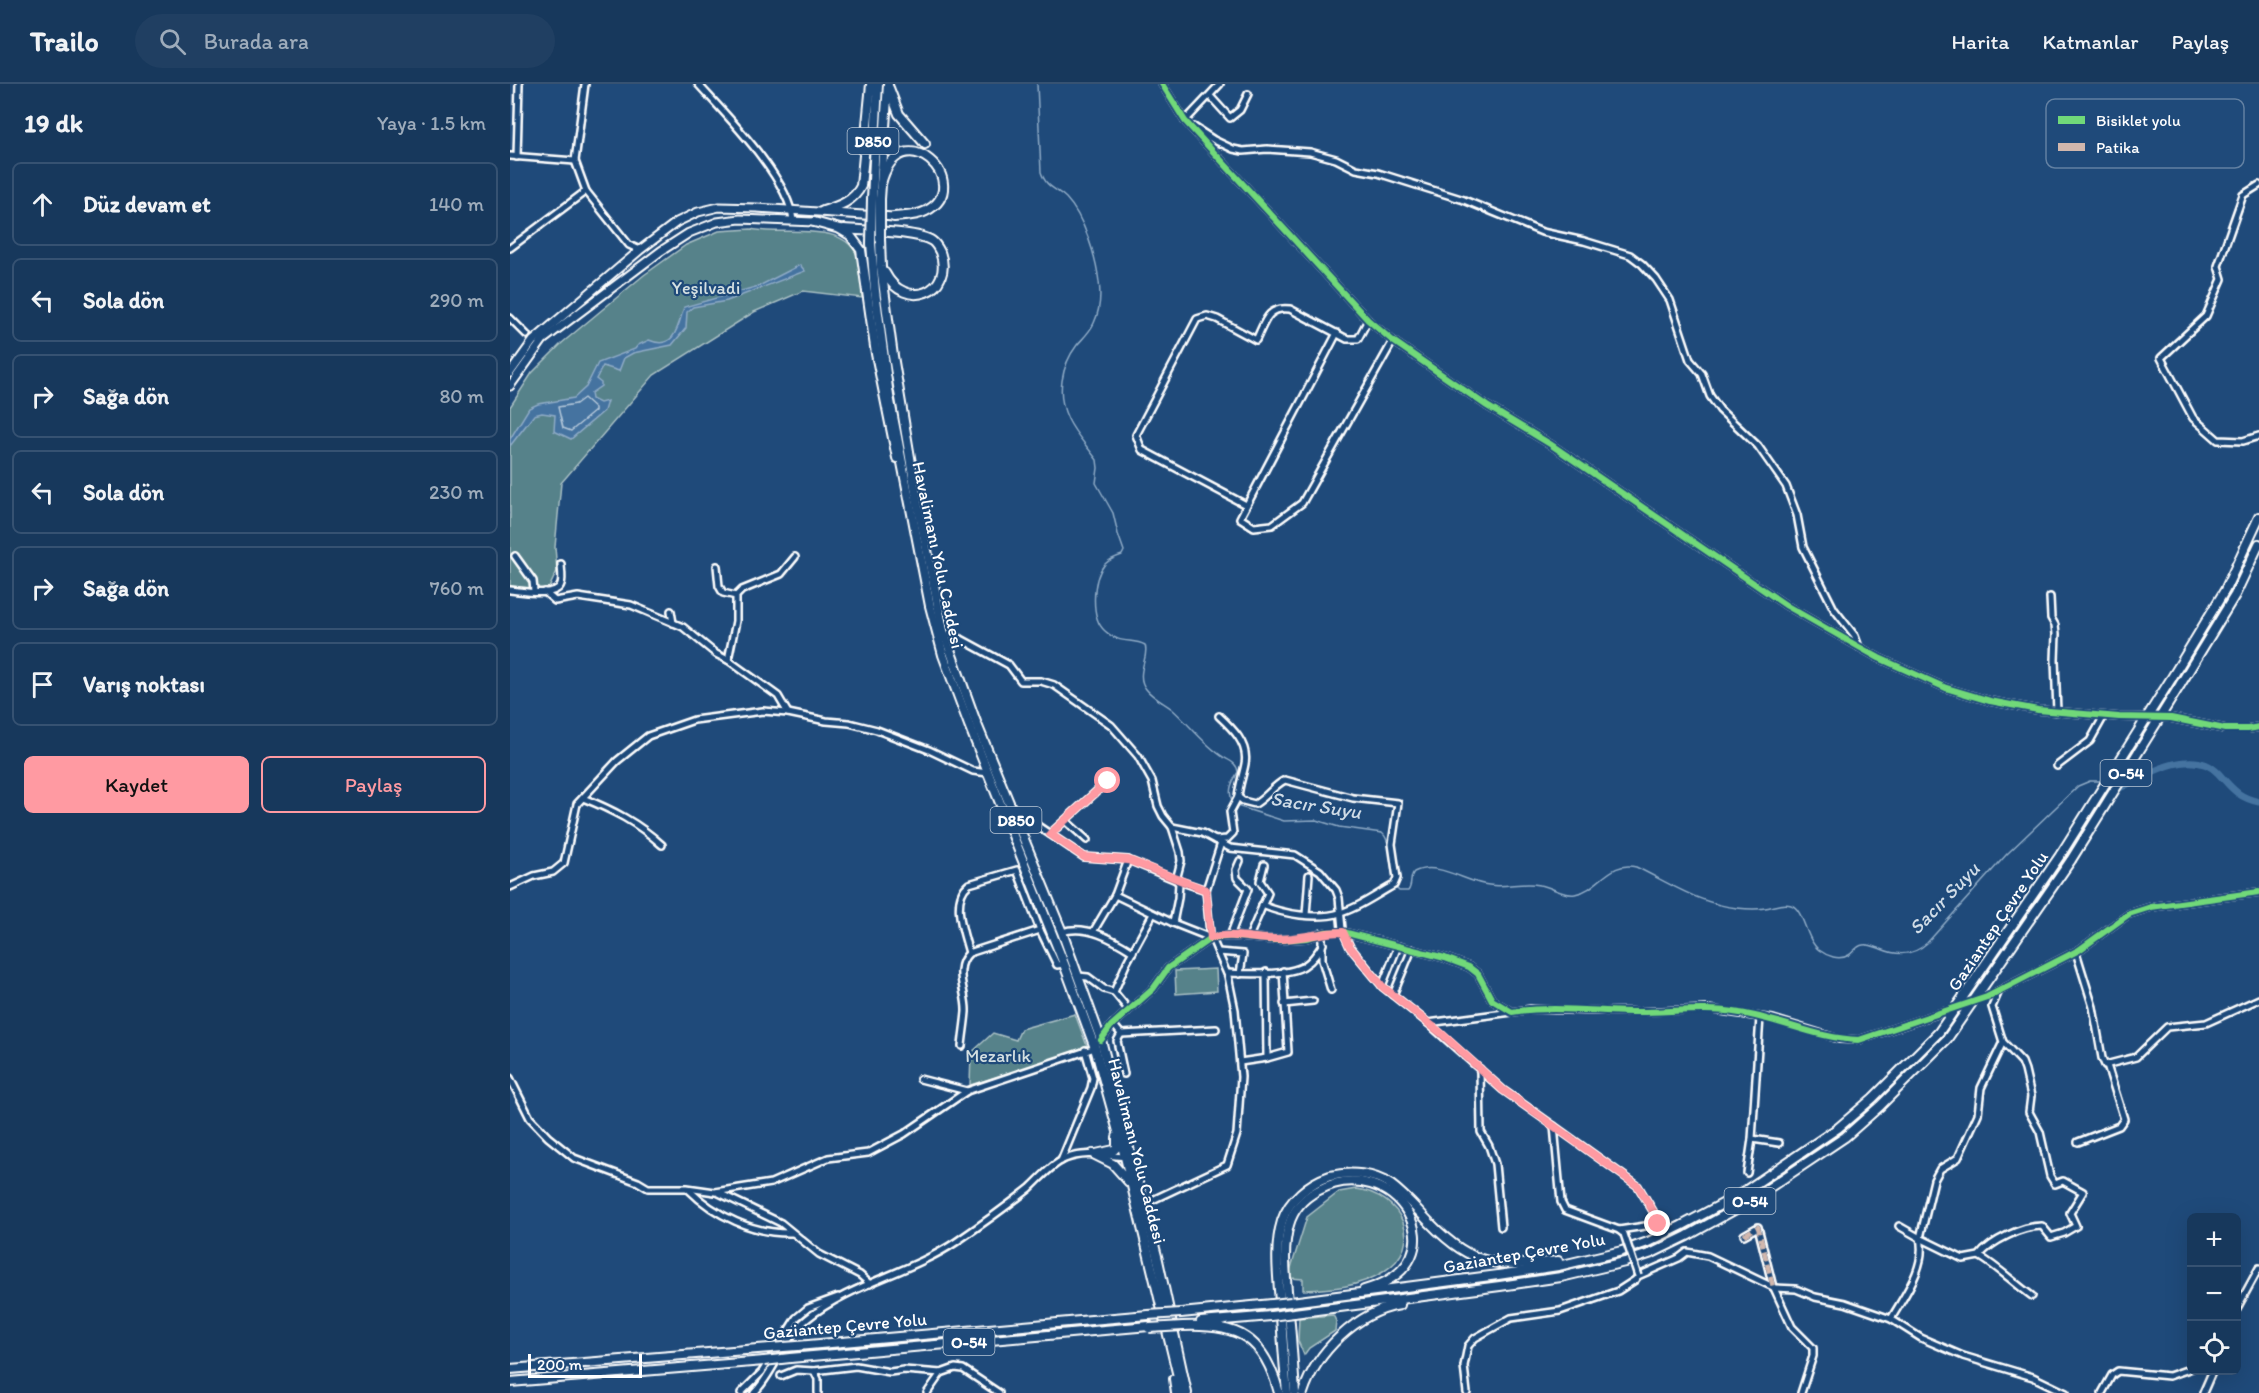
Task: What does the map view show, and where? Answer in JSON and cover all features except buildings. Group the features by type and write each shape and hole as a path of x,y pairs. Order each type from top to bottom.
{"highway":[{"path":"823,211 845,203 861,186 871,84"},
{"name":"Havalimanı Yolu Caddesi","path":"878,84 876,199 871,243 876,300 889,396 930,606 943,655 1095,1048 1116,1123 1144,1204 1187,1393"},
{"path":"888,84 899,114 925,144"},
{"name":"Havalimanı Yolu Caddesi","path":"888,84 881,184 876,199 881,267 893,356 937,605 976,723 1062,932 1101,1040 1129,1160 1133,1191 1182,1393"},
{"path":"881,184 884,170 890,162 905,153 929,157 939,169 943,182 937,202 927,211 894,217"},
{"path":"814,222 840,229 916,235 932,241 938,248 942,262 942,271 935,285 923,294 916,295 898,290 891,284 881,267"},
{"path":"840,229 850,235 861,250 885,402 905,486"},
{"name":"Gaziantep Çevre Yolu","path":"510,1369 1293,1302 1558,1266 1622,1251 1681,1227 1739,1195 1838,1128 1873,1098 1939,1032 2061,854 2170,679 2225,590 2259,517"},
{"name":"Gaziantep Çevre Yolu","path":"510,1382 1182,1325 1381,1303 1561,1277 1625,1262 1687,1236 1745,1204 1845,1137 1889,1098 1947,1039 2071,860 2235,595 2259,544"},
{"path":"1093,1154 1108,1153 1117,1147 1116,1123"},
{"path":"1093,1154 1104,1158 1121,1172 1133,1191"},
{"path":"1287,1393 1278,1268 1279,1236 1282,1220 1297,1196 1323,1179 1348,1173 1380,1179 1404,1196 1448,1241 1467,1254 1486,1262 1506,1265 1530,1264 1622,1251"},
{"path":"1293,1302 1365,1290 1389,1282 1398,1276 1410,1260 1416,1239 1414,1226 1399,1200 1377,1186 1348,1181 1326,1186 1312,1194 1294,1212 1289,1223 1285,1252 1296,1393"},
{"path":"1304,1393 1314,1369 1331,1346 1358,1322 1376,1312 1393,1306 1561,1277"},
{"path":"1182,1325 1230,1330 1254,1343 1270,1365 1278,1393"},
{"path":"1169,1345 1176,1393"},
{"path":"1180,1359 1192,1393"}],"main road":[{"path":"510,373 533,341 640,250 677,222 698,212 719,207 823,211 894,217"},
{"path":"510,386 543,340 661,251 689,233 717,222 740,219 814,222"}],"street":[{"path":"519,84 513,156 575,161"},
{"path":"585,84 575,161 586,191 629,245 640,250"},
{"path":"698,84 742,132 778,181 793,210 793,221"},
{"path":"1162,84 1186,122 1368,320 1393,341 1467,393 1550,444 1787,606 1859,647 1946,688 1990,701 2057,712 2170,718 2225,729 2248,729 2259,726"},
{"path":"1186,122 1220,84"},
{"path":"1210,96 1230,118 1240,110 1248,94"},
{"path":"1186,122 1233,149 1310,152 1336,159 1356,169 1378,173 1464,200 1542,232 1584,241 1630,255 1642,264 1656,279 1670,300 1690,360 1702,374 1710,396 1720,410 1758,446 1786,486 1797,515 1803,548 1834,609 1855,636 1859,647"},
{"path":"2259,185 2243,195 2218,266 2222,279 2206,316 2161,358 2193,418 2218,440 2243,441 2259,436"},
{"path":"510,248 586,191"},
{"path":"1246,505 1142,450 1136,435 1197,319 1207,316 1217,319 1256,340 1269,314 1275,309 1290,309 1347,339 1358,339 1368,320"},
{"path":"510,318 527,336"},
{"path":"1337,333 1240,518 1254,527 1272,525 1302,503 1393,341"},
{"path":"515,556 533,581 534,591"},
{"path":"728,660 736,621 736,596 742,590 780,574 795,557"},
{"path":"510,590 545,592 558,589 561,584 561,564"},
{"path":"717,566 718,586 723,593 736,596"},
{"path":"545,592 555,601 578,597 632,605 682,627 716,654 778,696 788,713"},
{"path":"2050,597 2051,618 2056,634 2057,712"},
{"path":"671,610 673,623"},
{"path":"945,634 961,639 1009,665 1022,681 1041,681 1054,686 1111,725 1138,756 1152,781 1156,801 1163,816 1172,827 1181,856 1176,880 1179,883 1179,892 1173,922"},
{"path":"510,887 534,876 553,872 564,863 574,811 617,761 648,736 694,720 763,711 788,713 877,730 929,750 973,771 988,773"},
{"path":"1214,840 1227,839 1233,833 1230,812 1236,800 1246,762 1237,733 1219,716"},
{"path":"2057,766 2090,741 2104,716"},
{"path":"1236,800 1256,804 1275,785 1285,780 1353,798 1398,803 1392,844 1396,884 1339,914 1306,915 1280,912 1262,905"},
{"path":"1050,834 1108,781"},
{"path":"583,798 611,809 637,824 662,845"},
{"path":"1016,819 1029,820 1084,857 1128,860 1206,890"},
{"path":"1066,821 1087,840"},
{"path":"1172,827 1202,833 1230,848 1295,855 1320,871 1336,890 1343,932 1350,947 1382,986 1428,1023 1503,1090 1554,1126 1638,1186 1658,1224 1622,1232 1565,1210 1561,1202 1554,1126"},
{"path":"1144,1204 1227,1165 1237,1134 1241,1077 1235,1010 1227,973 1211,938 1206,890 1221,843"},
{"path":"1093,932 1115,895 1128,860"},
{"path":"1230,936 1248,889 1237,878 1236,870 1240,861"},
{"path":"1249,937 1268,893 1260,882 1264,864"},
{"path":"969,953 960,913 964,888 969,884 1017,870 1040,930 1057,965 1064,964"},
{"path":"1306,915 1309,875"},
{"path":"1987,997 2076,952 2129,914 2151,907 2259,892"},
{"path":"1115,895 1153,914 1211,938 1230,936 1275,940 1343,932 1445,958 1469,967 1478,974 1492,1000 1512,1012"},
{"path":"1114,992 1153,914"},
{"path":"1062,932 1079,929 1093,932 1133,952"},
{"path":"962,1046 966,1012 960,968 964,957 969,953 1040,930"},
{"path":"1322,933 1322,960 1331,990"},
{"path":"1101,1040 1128,1009 1153,990 1168,968 1211,938"},
{"path":"1227,973 1283,971 1304,967 1323,944"},
{"path":"1382,986 1398,946"},
{"path":"1393,995 1412,949"},
{"path":"1218,952 1243,954 1240,974"},
{"path":"2076,952 2093,1007 2102,1058 2107,1065 2124,1119 2119,1126 2078,1142"},
{"path":"1240,1062 1288,1052 1283,971"},
{"path":"1266,972 1268,1058"},
{"path":"1078,976 1088,977 1104,989 1114,992 1128,1009"},
{"path":"1979,1256 1986,1247 2025,1227 2042,1226 2051,1237 2076,1226 2070,1213 2083,1192 2063,1181 2055,1184 2050,1176 2040,1132 2029,1112 2031,1096 2025,1070 2022,1062 2003,1042 1992,1007 1999,991"},
{"path":"2107,1065 2136,1057 2167,1027 2206,1023 2259,999"},
{"path":"1284,1004 1313,1001"},
{"path":"1428,1023 1531,1009 1639,1012 1708,1009 1760,1017 1839,1039 1859,1040 1946,1011"},
{"path":"1747,1173 1752,1139 1760,1017"},
{"path":"1095,1025 1112,1025 1121,1034 1216,1029"},
{"path":"1121,1034 1117,1041 1124,1074"},
{"path":"1891,1319 1918,1266 1923,1250 1920,1239 1934,1180 1940,1169 1958,1158 1978,1114 1980,1088 2003,1042"},
{"path":"510,1078 530,1118 568,1155 648,1188 687,1188 717,1192 771,1183 828,1158 868,1153 904,1134 967,1091 1095,1048"},
{"path":"1061,1161 1091,1088 1093,1078 1085,1050"},
{"path":"1480,1069 1481,1132 1495,1164 1501,1227"},
{"path":"920,1079 967,1091"},
{"path":"1752,1139 1779,1143"},
{"path":"754,1393 797,1328 814,1314 955,1243 1011,1203 1061,1161 1079,1155 1093,1154 1129,1160"},
{"path":"687,1188 701,1201 730,1220 770,1232 792,1233"},
{"path":"717,1192 781,1223 826,1259 860,1275 870,1284"},
{"path":"1899,1226 1920,1239 1963,1259 1979,1256 1996,1266 2007,1278 2032,1296"},
{"path":"1467,1393 1464,1366 1468,1346 1475,1338 1511,1318 1560,1311 1618,1291 1636,1278 1686,1252 1708,1256 1773,1287 1758,1227 1744,1235"},
{"path":"1622,1232 1636,1278"},
{"path":"2241,1301 2259,1268"},
{"path":"1801,1393 1814,1356 1813,1348 1792,1327 1773,1288 1796,1289 1815,1298 1845,1303 1891,1319 1921,1338 1963,1356 2033,1377 2066,1393"},
{"path":"741,1393 762,1372 796,1318 814,1305 854,1292"},
{"path":"781,1376 796,1370 814,1371 856,1366 890,1372 904,1370 941,1373 955,1368 963,1369 999,1393"},
{"path":"2102,1393 2112,1376 2118,1371 2169,1376 2187,1370"},
{"path":"814,1371 818,1379 818,1393"},
{"path":"927,1393 941,1373"},
{"path":"2203,1393 2211,1375"}],"green space":[{"name":"Yeşilvadi","path":"751,229 813,232 842,239 853,248 859,261 862,298 803,291 754,312 654,375 561,483 555,547 557,571 548,590 510,586 510,407 532,373 562,343 644,275 686,245 719,231"},
{"path":"1216,969 1217,991 1176,994 1175,971"},
{"name":"Mezarlık","path":"1075,1014 1087,1046 1052,1060 970,1085 971,1053 993,1033 1016,1040 1021,1029"},
{"path":"1356,1189 1372,1193 1385,1200 1396,1210 1403,1222 1406,1235 1404,1248 1397,1261 1383,1272 1365,1281 1335,1288 1303,1290 1303,1279 1290,1278 1290,1271 1307,1217 1339,1192"},
{"path":"1333,1315 1336,1321 1335,1331 1309,1348 1304,1355 1298,1341 1299,1318"}],"water":[{"path":"800,265 805,271 727,301 693,307 687,312 686,328 672,345 633,353 624,358 619,371 603,366 596,379 601,386 591,393 592,399 600,403 607,401 604,411 571,439 554,431 555,415 542,413 534,415 510,446 510,439 529,408 538,404 574,398 586,387 598,363 635,349 649,340 658,343 670,339 677,329 684,307 759,286"}],"waterway":[{"name":"Sacır Suyu","path":"1037,84 1041,172 1046,182 1066,198 1084,226 1092,249 1100,287 1100,303 1096,318 1067,362 1061,391 1068,419 1097,460 1096,483 1113,513 1124,551 1122,555 1105,564 1097,579 1094,598 1097,617 1100,625 1110,635 1145,645 1146,655 1141,677 1146,689 1172,709 1209,746 1236,766 1238,772 1230,791 1233,803"},
{"name":"Sacır Suyu","path":"2122,787 2170,765 2196,762 2208,765 2240,795 2259,802"},
{"name":"Sacır Suyu","path":"1395,887 1399,891 1408,891 1414,872 1433,869 1489,885 1534,884 1566,894 1575,894 1591,887 1611,871 1627,866 1636,867 1685,892 1723,906 1754,909 1781,904 1791,905 1799,912 1814,945 1829,956 1845,957 1866,945 1905,954 1927,943 2007,854 2078,786 2090,781 2102,781"},
{"name":"Sacır Suyu","path":"1237,806 1284,821 1316,820 1339,827 1382,833 1388,842 1394,882"}],"tunnel":[{"path":"1946,1011 1987,997"}],"marked path":[{"path":"1744,1235 1758,1227 1773,1287"}],"cycle path":[{"path":"1162,84 1185,121 1368,320 1393,341 1487,406 1550,444 1787,606 1879,658 1946,688 1990,701 2038,710 2119,717 2171,718 2225,729 2259,727"},
{"path":"1101,1040 1111,1026 1153,989 1168,968 1211,938 1230,936 1275,940 1306,938 1327,932 1343,932 1445,958 1469,967 1478,974 1492,1000 1512,1012 1560,1009 1639,1012 1727,1011 1755,1016 1814,1033 1859,1040 1987,997 2079,950 2129,914 2151,907 2259,892"}],"route":[{"path":"1108,781 1050,834 1084,857 1128,860 1206,890 1211,938 1230,936 1275,940 1306,938 1327,932 1343,932 1350,947 1383,987 1441,1033 1503,1090 1638,1186 1658,1224"}]}
